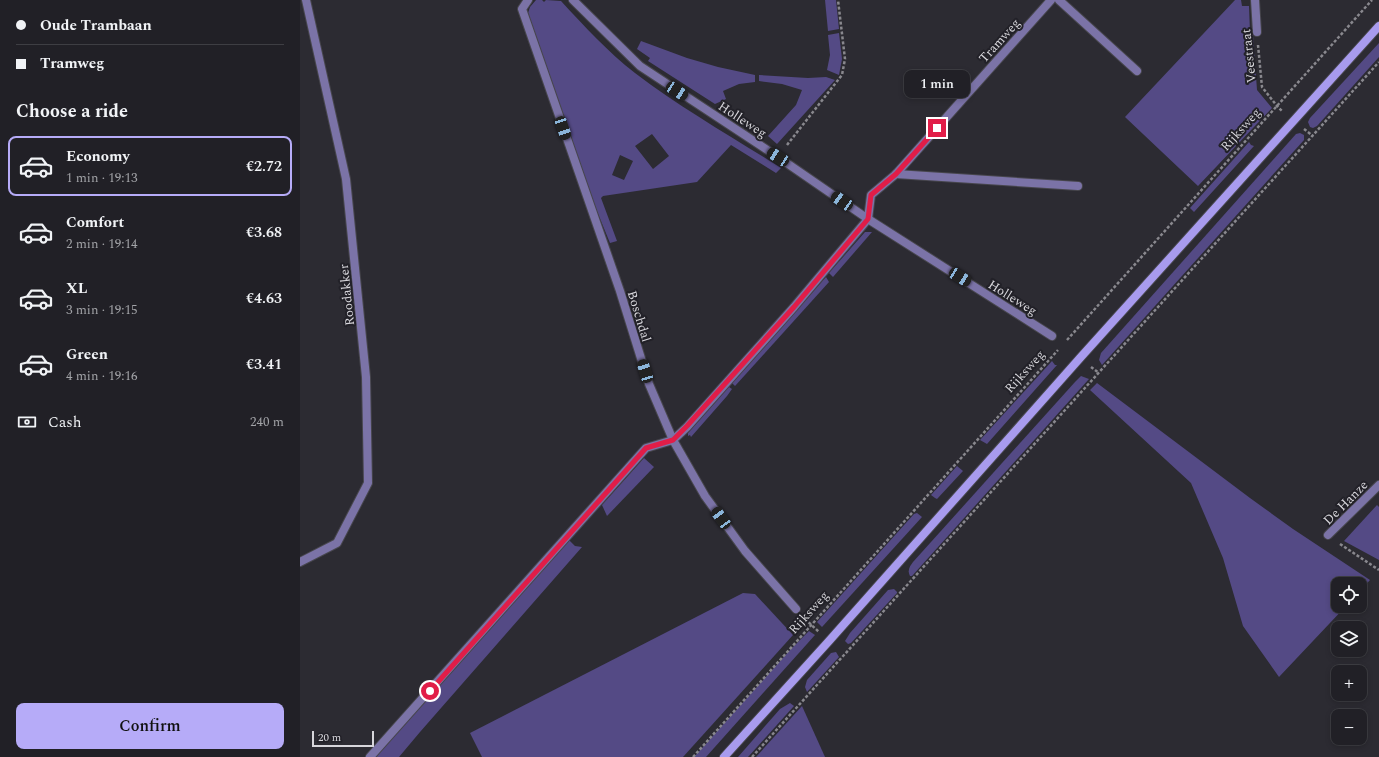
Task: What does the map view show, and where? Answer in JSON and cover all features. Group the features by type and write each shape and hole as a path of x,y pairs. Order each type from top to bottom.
{"main road":[{"path":"724,757 1379,26"}],"street":[{"name":"Roodakker","path":"300,562 336,543 368,483 366,377 346,179 306,0"},
{"name":"Boschdal","path":"528,0 522,9 620,292 649,384 673,440 705,496 745,552 796,609"},
{"name":"Holleweg","path":"573,0 640,66 778,157 868,219 1052,336"},
{"name":"Tramweg","path":"868,219 871,195 896,174 1052,0"},
{"path":"1059,0 1137,71"},
{"name":"Veestraat","path":"1254,0 1257,32"},
{"path":"896,174 1078,186"},
{"path":"370,757 646,448 673,440 687,426 794,307 868,219"},
{"name":"De Hanze","path":"1328,536 1379,485"}],"path":[{"path":"778,157 842,75 844,59 838,0"},
{"name":"Rijksweg","path":"693,757 1372,0"},
{"name":"Veestraat","path":"1257,32 1262,87 1277,106 1313,136"},
{"path":"752,757 1379,62"},
{"path":"1052,336 1061,346"},
{"path":"1328,536 1379,570"}],"shaded area":[{"path":"536,0 542,0 544,2 546,0 561,1 606,48 652,86 781,168 776,173 731,145 697,182 603,196 601,198 617,241 610,243 594,204 527,16 530,7","holes":["652,134 669,156 653,169 635,146","620,155 633,161 624,180 612,175"]},
{"path":"825,0 836,0 839,29 828,31"},
{"path":"1235,0 1241,0 1242,6 1249,6 1250,32 1253,35 1257,90 1272,108 1198,186 1125,117"},
{"path":"839,33 842,59 839,75 827,70 830,55 828,35"},
{"path":"641,41 687,58 718,67 755,75 755,82 739,84 723,91 726,99 715,104 648,61 650,58 637,49"},
{"path":"1379,43 1379,57 1317,126 1313,128 1310,127 1308,122 1310,118"},
{"path":"759,75 808,78 826,77 835,80 777,144 768,136 796,105 802,90 782,84 759,81"},
{"path":"1300,133 1304,135 1304,140 1102,365 1099,360 1101,353 1296,134"},
{"path":"1249,142 1254,146 1194,212 1190,208"},
{"path":"865,232 872,232 833,277 829,273"},
{"path":"826,277 829,282 735,386 732,383"},
{"path":"1052,361 1055,365 1057,365 987,444 980,440"},
{"path":"1081,376 1089,379 912,576 910,576 909,570 913,562"},
{"path":"1097,383 1250,498 1293,529 1365,577 1331,577 1331,613 1339,613 1279,677 1243,626 1223,558 1191,483 1090,390"},
{"path":"729,387 732,389 727,396 691,437 690,435 688,436 688,433"},
{"path":"644,458 654,467 607,516 602,505"},
{"path":"957,466 963,471 937,499 931,495"},
{"path":"1377,505 1379,507 1379,560 1344,541"},
{"path":"917,513 922,517 822,627 817,622 914,514"},
{"path":"569,540 575,546 582,547 399,757 373,757"},
{"path":"894,589 897,593 851,643 848,644 845,641 850,633 888,590"},
{"path":"743,593 755,594 793,635 683,757 482,757 470,733"},
{"path":"809,631 815,635 706,757 694,757 790,650"},
{"path":"836,652 839,657 807,692 805,687 807,680 831,653"},
{"path":"790,703 794,706 748,757 738,757 780,709"},
{"path":"802,706 825,757 756,757"}],"route":[{"path":"430,691 646,448 673,440 687,426 794,307 868,219 871,195 896,174 937,128"}]}
